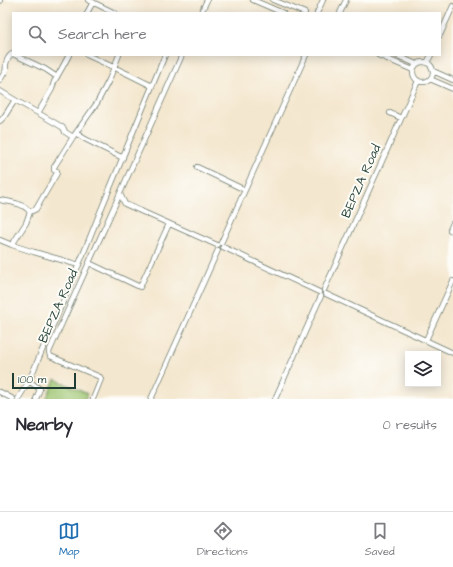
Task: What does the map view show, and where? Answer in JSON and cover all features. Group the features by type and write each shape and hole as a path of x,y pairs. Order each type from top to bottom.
{"street":[{"path":"201,12 207,0"},
{"path":"254,0 281,12"},
{"path":"274,0 303,12"},
{"path":"317,12 323,0"},
{"path":"340,12 346,0"},
{"path":"87,12 91,1 113,12"},
{"path":"441,33 453,6"},
{"path":"0,80 6,70 5,67 8,56 12,54"},
{"path":"18,56 57,77"},
{"path":"38,113 68,56"},
{"path":"89,56 152,86"},
{"path":"12,245 26,223 30,212 36,208 57,173 54,168 97,103 109,80 119,56"},
{"path":"18,399 29,381 79,265 165,56"},
{"name":"BEPZA Road","path":"93,399 101,379 100,377 50,356 49,352 182,56"},
{"path":"151,399 306,56"},
{"path":"380,56 413,70"},
{"path":"398,56 416,64 421,62 431,65 433,71 430,79 424,82 418,81 414,76 413,70 416,64"},
{"path":"427,63 430,56"},
{"path":"433,71 453,80"},
{"path":"430,79 453,89"},
{"name":"BEPZA Road","path":"275,399 418,81"},
{"path":"0,91 62,127 65,132 85,139 123,158"},
{"path":"0,121 15,100"},
{"path":"390,113 401,118"},
{"path":"197,167 245,190"},
{"path":"120,194 125,204 453,353"},
{"path":"0,200 27,207 30,212"},
{"path":"453,223 450,230 453,231"},
{"path":"89,263 140,287 169,224"},
{"path":"0,240 79,265"},
{"path":"426,340 453,281"},
{"path":"29,381 40,388 36,399"},
{"path":"0,392 12,399"}],"green space":[{"path":"55,379 88,394 85,399 46,399"}]}
